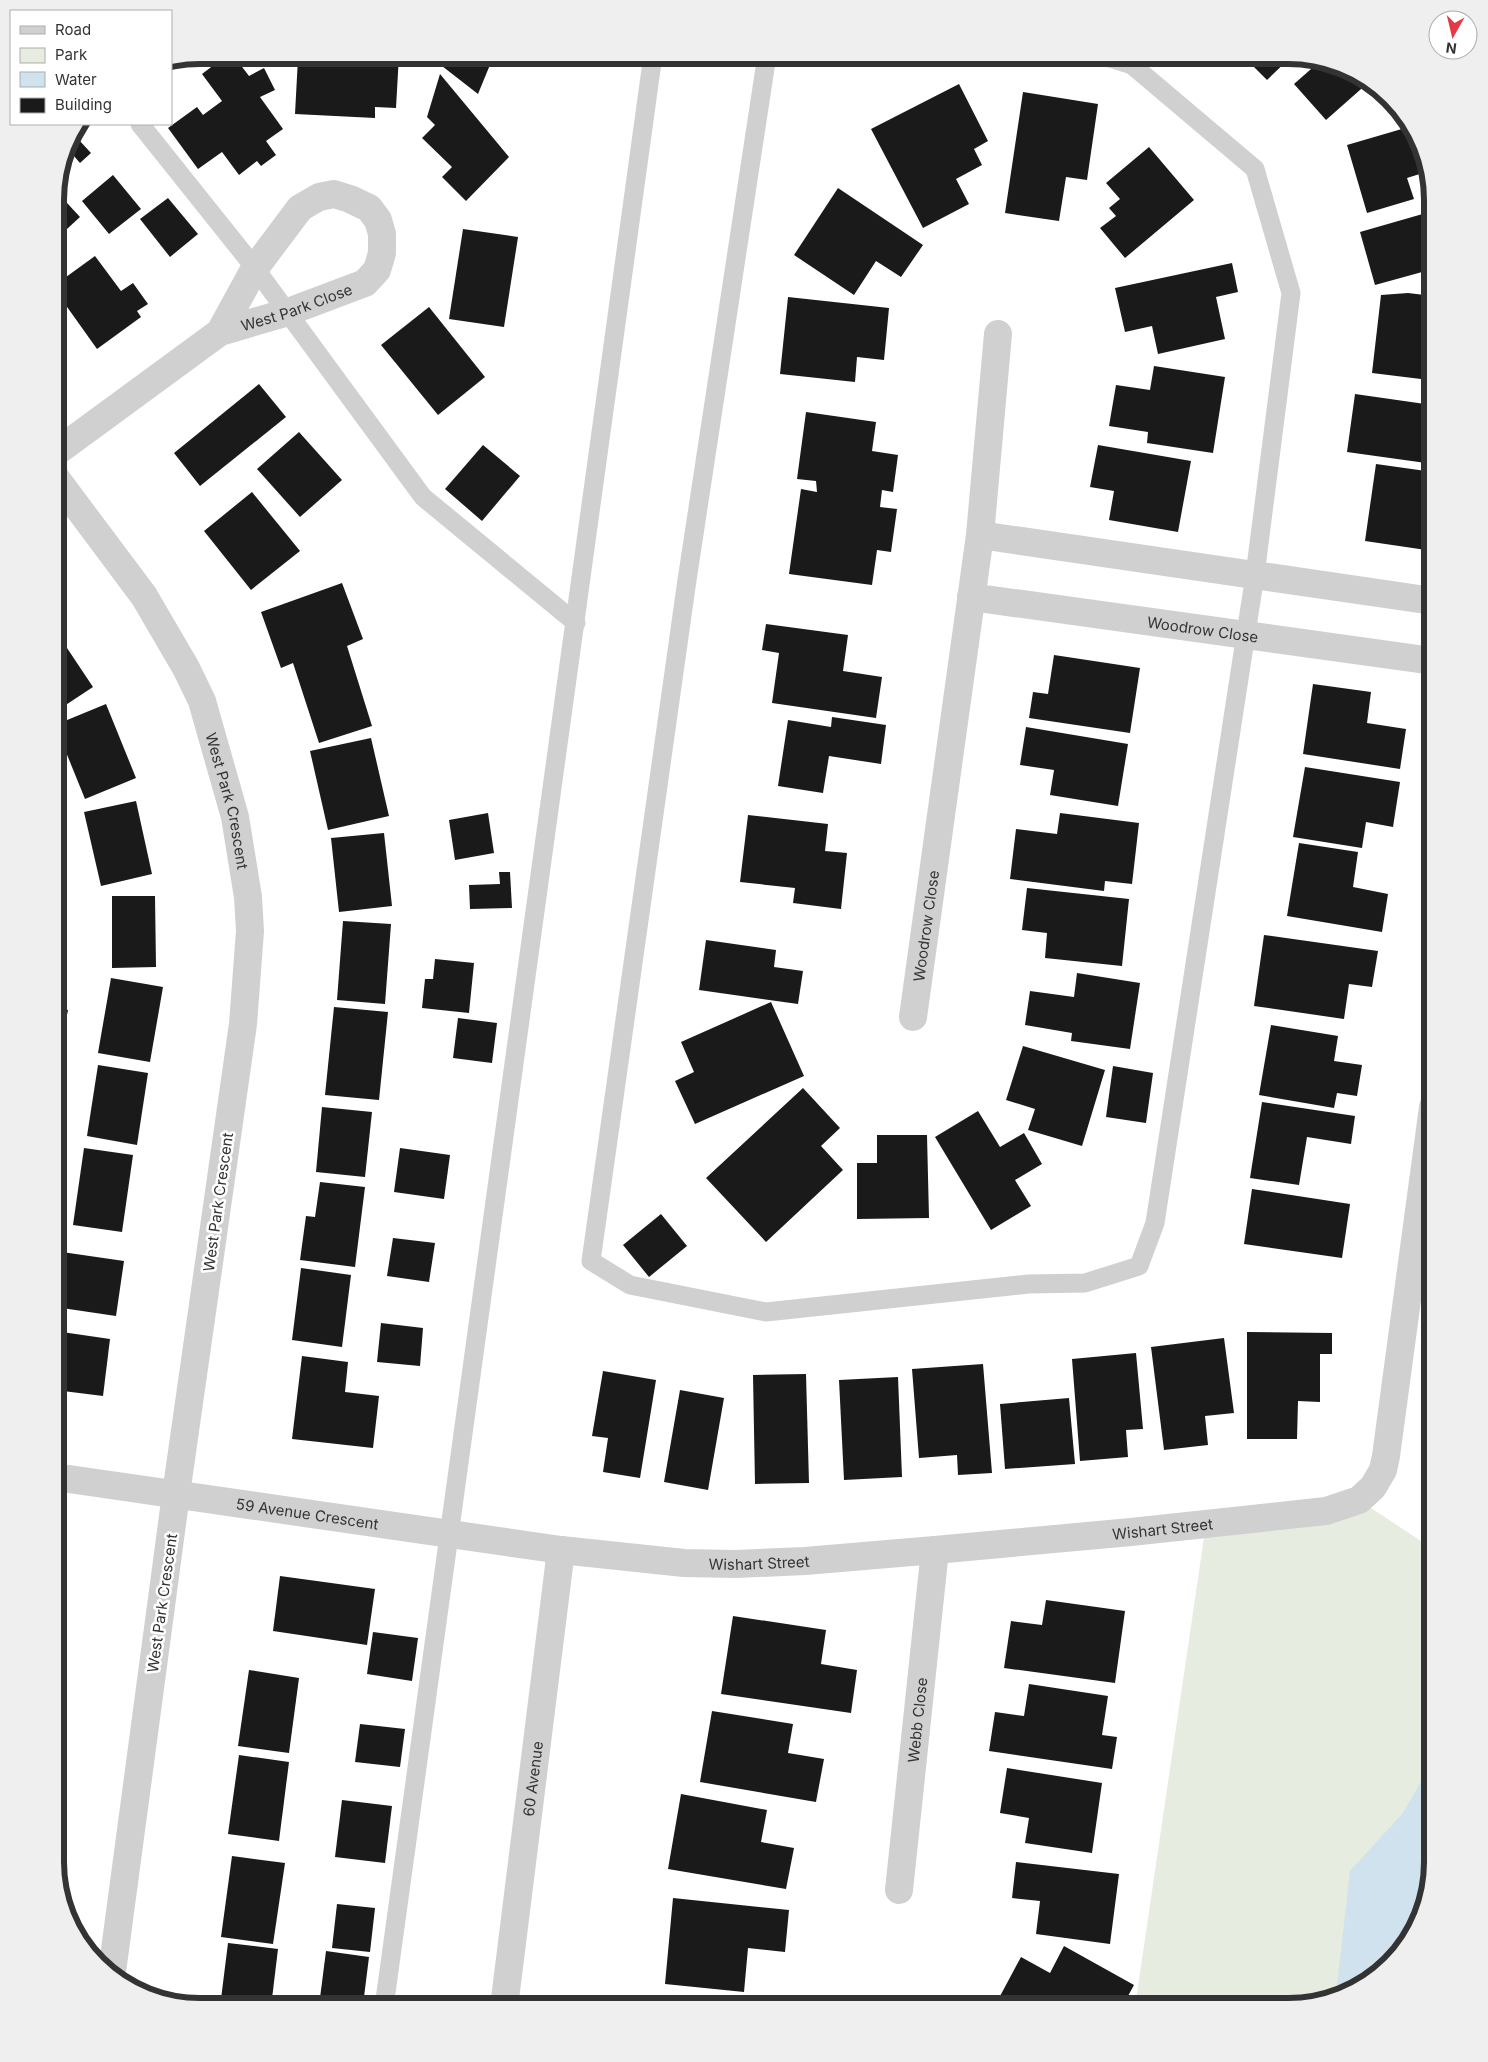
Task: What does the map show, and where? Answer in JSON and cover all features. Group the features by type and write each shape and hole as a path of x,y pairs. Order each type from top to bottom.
{"street":[{"name":"West Park Close","path":"64,446 220,332 288,312 365,283 377,270 382,253 382,234 378,220 369,208 334,194 319,198 300,208 255,268 220,332"},
{"name":"Woodrow Close","path":"913,1017 980,535 998,334"},
{"name":"West Park Crescent","path":"64,489 144,596 181,659 202,701 235,817 248,897 249,956 243,1024 176,1494 113,1966"},
{"path":"980,535 1424,600"},
{"name":"Woodrow Close","path":"971,596 1424,660"},
{"name":"Wishart Street","path":"561,1550 650,1561 727,1564 805,1561 1278,1517 1326,1511 1359,1500 1373,1487 1383,1470 1424,1198"},
{"name":"59 Avenue Crescent","path":"64,1478 561,1550"},
{"name":"60 Avenue","path":"505,1998 561,1550"},
{"name":"Webb Close","path":"899,1890 934,1550"}],"lane":[{"path":"385,1998 652,64"},
{"path":"766,64 687,580 592,1261 630,1285 766,1312 1029,1284 1085,1284 1139,1266 1155,1223 1255,575 1291,293 1255,169 1129,64"},
{"path":"141,125 255,268 423,498 576,623"}],"green space":[{"path":"1359,1500 1424,1543 1424,1862 1420,1897 1406,1930 1384,1958 1356,1980 1323,1994 1288,1998 1136,1998 1206,1524"}],"water":[{"path":"1424,1777 1423,1880 1414,1914 1396,1945 1384,1958 1356,1980 1337,1989 1350,1871 1403,1813"}],"building":[{"path":"215,64 240,64 249,76 264,68 275,90 260,97 283,129 266,141 276,155 261,166 257,161 239,175 222,152 198,169 168,128 197,107 203,115 222,101 202,74"},
{"path":"298,64 398,64 396,108 375,107 375,118 295,114"},
{"path":"439,64 490,64 478,94"},
{"path":"1251,64 1284,64 1267,80"},
{"path":"1315,66 1340,74 1363,87 1326,120 1294,84"},
{"path":"440,74 509,157 466,201 442,177 452,167 422,138 435,125 427,117"},
{"path":"959,84 988,141 974,149 982,165 956,179 969,204 923,228 871,129"},
{"path":"1023,92 1098,104 1087,180 1066,177 1059,221 1005,213"},
{"path":"1404,128 1414,148 1421,173 1407,178 1414,199 1367,213 1347,145"},
{"path":"78,139 91,153 80,163 72,154"},
{"path":"1149,147 1194,200 1125,258 1100,228 1116,216 1109,208 1120,199 1106,183"},
{"path":"113,175 141,209 109,234 82,201"},
{"path":"838,188 923,245 901,277 876,261 854,295 794,255"},
{"path":"168,198 198,234 170,257 140,219"},
{"path":"64,200 80,217 64,232"},
{"path":"1424,214 1424,271 1375,285 1360,232"},
{"path":"463,229 518,237 504,327 449,319"},
{"path":"95,256 121,291 133,283 148,304 137,311 141,317 97,349 64,303 64,278"},
{"path":"1232,263 1238,292 1216,297 1225,339 1158,354 1152,326 1125,332 1115,288"},
{"path":"1408,293 1424,295 1424,379 1372,373 1381,295"},
{"path":"788,297 889,308 884,360 857,357 855,382 780,374"},
{"path":"429,307 485,377 438,415 381,345"},
{"path":"1154,366 1225,377 1213,453 1147,443 1148,432 1109,426 1116,385 1150,390"},
{"path":"259,384 286,417 200,486 174,453"},
{"path":"1355,394 1424,404 1424,463 1347,452"},
{"path":"806,412 876,422 872,451 898,455 893,492 882,490 880,507 897,509 891,552 877,550 872,585 789,574 801,489 817,492 816,481 797,479"},
{"path":"299,432 342,480 300,517 257,469"},
{"path":"483,445 520,476 482,521 445,489"},
{"path":"1098,445 1191,461 1178,532 1109,520 1114,491 1090,487"},
{"path":"1376,464 1424,471 1424,550 1365,541"},
{"path":"252,492 300,551 251,590 204,531"},
{"path":"342,583 363,639 347,646 372,726 319,743 293,663 281,668 261,612"},
{"path":"766,624 848,635 843,671 882,677 876,718 772,703 779,653 762,650"},
{"path":"64,644 93,687 64,706"},
{"path":"1054,655 1140,668 1130,733 1029,718 1033,692 1048,694"},
{"path":"1313,684 1371,692 1367,723 1406,729 1400,769 1303,754"},
{"path":"106,704 136,778 85,799 64,747 64,721"},
{"path":"832,717 886,725 881,764 829,756 823,793 778,786 788,720 831,727"},
{"path":"1026,727 1128,744 1118,806 1050,795 1054,770 1020,765"},
{"path":"371,738 389,816 328,830 310,751"},
{"path":"1305,767 1400,782 1393,827 1366,822 1362,848 1293,837"},
{"path":"136,801 152,874 101,886 84,812"},
{"path":"488,813 494,853 455,860 449,820"},
{"path":"1060,813 1139,823 1132,884 1105,881 1104,891 1010,879 1016,829 1057,834"},
{"path":"748,815 828,824 825,851 847,853 841,909 793,903 795,888 740,882"},
{"path":"384,833 392,906 339,912 331,838"},
{"path":"1299,843 1358,852 1353,887 1388,894 1382,932 1287,916"},
{"path":"499,872 510,872 512,908 470,909 469,885 500,884"},
{"path":"1027,888 1129,899 1122,966 1045,958 1047,933 1022,930"},
{"path":"112,896 155,896 156,967 112,968"},
{"path":"64,918 67,918 67,968 64,968"},
{"path":"343,921 391,924 385,1004 337,1000"},
{"path":"1264,935 1378,951 1372,987 1349,984 1344,1019 1254,1006"},
{"path":"706,940 776,950 774,967 803,971 798,1004 699,990"},
{"path":"435,959 474,963 469,1013 422,1008 425,979 433,979"},
{"path":"1077,973 1140,983 1130,1049 1071,1041 1072,1033 1025,1025 1030,991 1074,997"},
{"path":"111,978 163,987 150,1062 98,1053"},
{"path":"771,1002 804,1076 695,1124 675,1081 694,1072 681,1042"},
{"path":"334,1007 388,1012 379,1100 325,1095"},
{"path":"64,1009 68,1010 64,1030"},
{"path":"458,1018 497,1023 492,1063 453,1058"},
{"path":"1271,1025 1338,1036 1334,1061 1362,1065 1357,1096 1337,1093 1334,1108 1259,1095"},
{"path":"1023,1046 1105,1070 1082,1146 1028,1130 1035,1109 1006,1100"},
{"path":"98,1065 148,1073 137,1145 87,1136"},
{"path":"1113,1066 1153,1073 1146,1123 1106,1117"},
{"path":"803,1088 840,1128 821,1146 843,1170 766,1242 706,1178"},
{"path":"1262,1102 1355,1116 1351,1144 1307,1137 1299,1185 1250,1178"},
{"path":"322,1107 372,1112 365,1177 316,1172"},
{"path":"978,1111 1000,1147 1024,1133 1042,1164 1015,1180 1031,1206 991,1230 935,1137"},
{"path":"877,1135 927,1135 929,1218 857,1219 857,1163 877,1163"},
{"path":"84,1148 133,1155 122,1232 73,1225"},
{"path":"400,1148 450,1155 444,1199 394,1192"},
{"path":"320,1182 365,1187 355,1267 300,1260 306,1216 315,1217"},
{"path":"1252,1189 1350,1204 1342,1258 1244,1244"},
{"path":"661,1214 687,1246 649,1277 623,1245"},
{"path":"393,1238 435,1243 429,1282 387,1276"},
{"path":"64,1252 124,1261 116,1316 64,1308"},
{"path":"301,1268 351,1275 342,1347 292,1340"},
{"path":"381,1323 423,1328 420,1366 377,1362"},
{"path":"64,1332 110,1339 103,1396 64,1391"},
{"path":"1247,1332 1332,1333 1332,1354 1320,1354 1320,1402 1298,1401 1297,1439 1247,1439"},
{"path":"1224,1338 1234,1413 1205,1416 1208,1445 1164,1450 1151,1347"},
{"path":"1136,1353 1143,1429 1126,1430 1128,1457 1080,1461 1072,1359"},
{"path":"302,1356 348,1362 345,1392 379,1396 373,1448 292,1439"},
{"path":"983,1364 992,1473 958,1475 957,1455 919,1458 912,1369"},
{"path":"603,1371 656,1380 640,1478 603,1472 608,1438 592,1436"},
{"path":"806,1374 809,1483 755,1484 753,1375"},
{"path":"898,1377 902,1477 844,1480 839,1380"},
{"path":"680,1390 724,1398 708,1490 664,1482"},
{"path":"1069,1398 1075,1464 1005,1469 1000,1404"},
{"path":"280,1576 375,1589 367,1645 273,1631"},
{"path":"1046,1600 1125,1611 1115,1683 1004,1668 1011,1621 1042,1625"},
{"path":"733,1616 826,1630 821,1664 857,1670 851,1713 721,1694"},
{"path":"373,1632 418,1638 412,1681 367,1674"},
{"path":"249,1670 299,1678 289,1753 238,1746"},
{"path":"1029,1684 1108,1696 1102,1735 1117,1737 1112,1769 989,1751 995,1712 1024,1716"},
{"path":"712,1711 793,1724 788,1753 824,1759 816,1802 700,1782"},
{"path":"360,1724 405,1729 400,1767 355,1762"},
{"path":"239,1755 289,1762 279,1841 228,1834"},
{"path":"1007,1768 1102,1783 1092,1853 1025,1843 1029,1818 1000,1813"},
{"path":"681,1794 767,1810 761,1842 794,1848 786,1889 668,1869"},
{"path":"342,1800 392,1806 385,1863 335,1857"},
{"path":"232,1856 285,1863 273,1944 221,1937"},
{"path":"1016,1862 1119,1874 1110,1944 1036,1934 1040,1901 1012,1898"},
{"path":"673,1898 789,1910 785,1952 748,1948 744,1992 665,1984"},
{"path":"337,1904 375,1908 370,1952 332,1948"},
{"path":"228,1943 278,1949 272,1998 221,1998"},
{"path":"1064,1946 1134,1985 1127,1998 999,1998 1021,1957 1050,1973"},
{"path":"326,1951 369,1957 364,1998 320,1998"}]}
